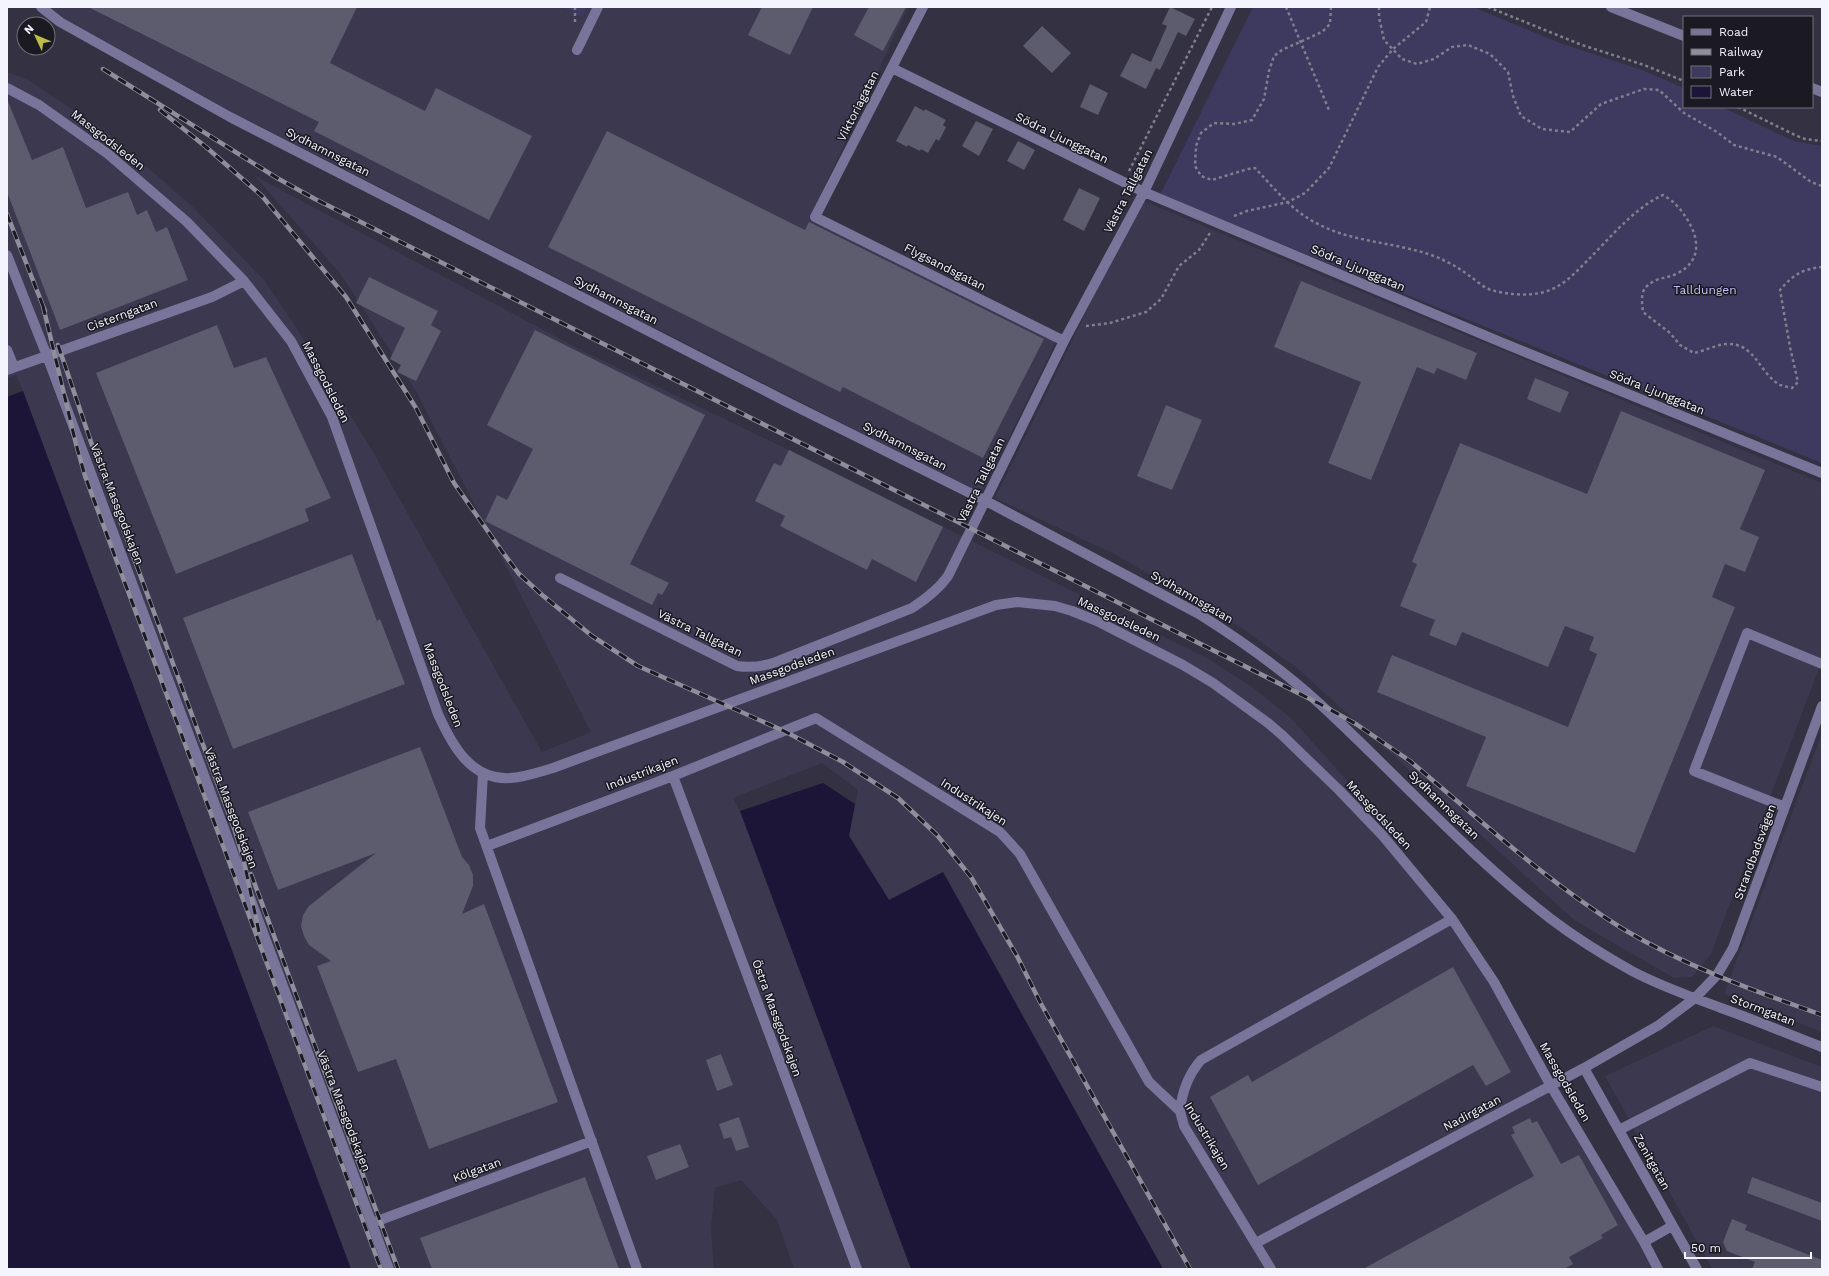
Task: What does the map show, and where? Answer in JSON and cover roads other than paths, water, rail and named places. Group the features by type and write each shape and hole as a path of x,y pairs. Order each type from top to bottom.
{"street":[{"name":"Sydhamnsgatan","path":"41,7 60,22 230,117 707,361 986,501 1199,614 1230,634 1290,678 1391,771 1448,829 1521,895 1553,920 1633,972 1695,998"},
{"path":"577,50 598,7"},
{"name":"Viktoriagatan","path":"815,217 923,7"},
{"name":"Västra Tallgatan","path":"560,578 737,666 749,668 764,666 776,662 912,608 939,588 948,576 986,501 1064,341 1144,192 1231,7"},
{"path":"1610,7 1683,36"},
{"name":"Södra Ljunggatan","path":"892,68 1144,192 1510,346 1822,473"},
{"name":"Massgodsleden","path":"7,88 39,105 108,154 186,222 244,281 291,341 332,417 438,714 455,748 474,768 497,778 511,778 553,768 996,605 1016,602 1055,606 1097,621 1157,651 1213,683 1250,709 1282,735 1383,836 1452,919 1494,982 1551,1086 1644,1242 1658,1269"},
{"name":"Flygsandsgatan","path":"815,217 1064,341"},
{"path":"7,255 47,356"},
{"name":"Cisterngatan","path":"11,369 212,297 244,281"},
{"path":"7,350 11,369"},
{"name":"Västra Massgodskajen","path":"47,356 389,1269"},
{"path":"1785,807 1694,771 1747,633 1822,664"},
{"name":"Strandbadsvägen","path":"1695,998 1717,975 1733,948 1822,706"},
{"name":"Industrikajen","path":"487,846 673,776 816,718 1000,832 1020,854 1149,1082 1180,1111 1184,1126 1271,1269"},
{"path":"483,773 480,828 637,1269"},
{"name":"Östra Massgodskajen","path":"673,776 857,1269"},
{"path":"1180,1111 1185,1085 1189,1075 1201,1060 1452,919"},
{"name":"Stormgatan","path":"1695,998 1822,1047"},
{"name":"Nadirgatan","path":"1256,1243 1584,1068 1660,1025 1695,998"},
{"path":"1618,1130 1750,1063 1822,1087"},
{"name":"Zenitgatan","path":"1584,1068 1697,1269"},
{"name":"Kölgatan","path":"372,1223 592,1141"},
{"path":"1644,1242 1672,1226"}],"water":[{"path":"23,391 351,1269 7,1269 7,397"},
{"path":"823,783 855,804 849,836 889,900 943,872 1163,1269 911,1269 740,811"}],"railway":[{"path":"103,69 277,178 315,199 1320,704 1356,724 1410,761 1540,870 1567,891 1623,929 1671,955 1720,977 1822,1015"},
{"path":"160,110 206,147 262,196 346,297 416,408 454,483 519,574 592,636 638,666 784,731 843,762 898,798 937,835 971,877 1017,956 1040,1002 1190,1269"},
{"path":"7,214 45,311"},
{"path":"43,306 85,476 381,1269"},
{"path":"58,345 92,445 235,831 243,857 259,932"},
{"path":"251,874 398,1269"}],"park label":[{"name":"Talldungen","path":"1705,290"}]}
